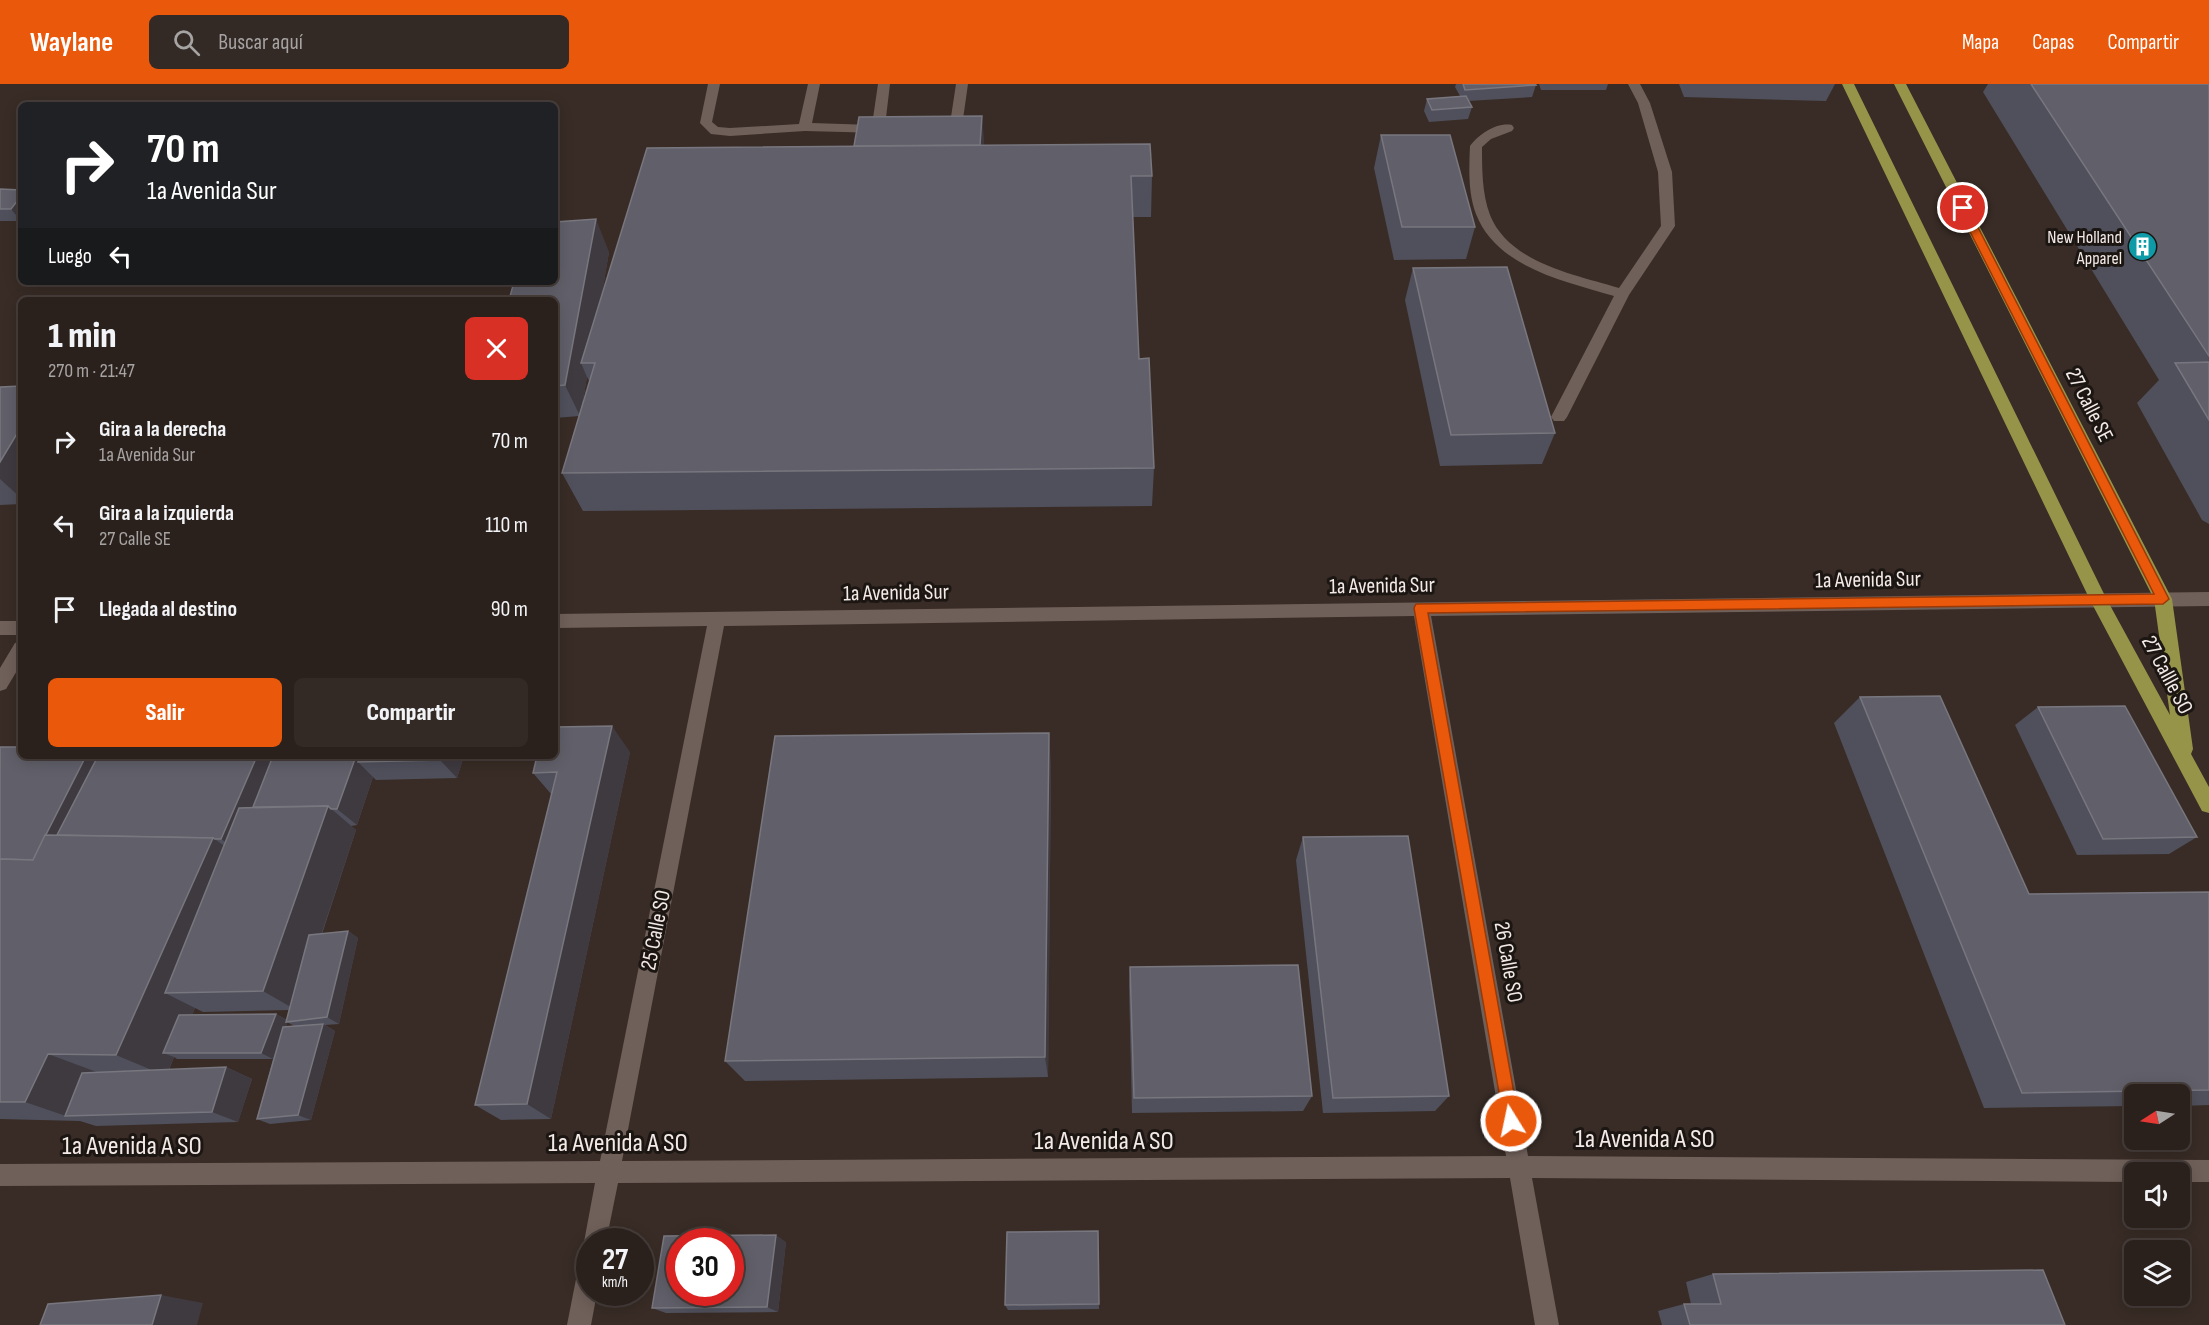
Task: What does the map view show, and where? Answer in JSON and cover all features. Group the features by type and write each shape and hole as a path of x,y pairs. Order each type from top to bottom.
{"main road":[{"path":"1848,84 2099,600"},
{"name":"27 Calle SE","path":"1900,84 2163,599 2187,762"},
{"name":"27 Callle SO","path":"2099,600 2209,805"}],"street":[{"path":"714,84 705,123 715,130 730,132 805,127 901,128"},
{"path":"805,127 814,84"},
{"path":"878,129 884,84"},
{"path":"925,128 944,126 957,119 962,84"},
{"path":"1559,417 1622,294 1668,226 1665,172 1644,103 1634,84"},
{"path":"1508,128 1486,136 1476,146 1476,184 1486,222 1500,242 1534,265 1622,294"},
{"name":"1a Avenida Sur","path":"558,621 2209,599"},
{"name":"26 Calle SO","path":"1421,608 1547,1325"},
{"name":"25 Calle SO","path":"598,1228 717,618"},
{"path":"0,628 18,628"},
{"path":"0,684 18,653"},
{"name":"1a Avenida A SO","path":"0,1175 1519,1167 2209,1171"},
{"path":"579,1325 583,1306"}],"building":[{"path":"1463,84 1535,84 1536,85 1465,90"},
{"path":"2031,84 2209,84 2209,356"},
{"path":"1466,96 1472,107 1432,110 1427,99"},
{"path":"982,116 980,145 854,146 859,117"},
{"path":"1381,135 1450,135 1475,227 1402,227"},
{"path":"1150,144 1152,176 1131,176 1139,359 1149,358 1154,468 562,473 595,363 581,363 647,148"},
{"path":"0,189 18,190 18,200 11,209 0,209"},
{"path":"596,219 565,385 558,386 558,297 510,297 513,285 558,285 558,222"},
{"path":"1507,267 1555,433 1451,435 1413,268"},
{"path":"2209,362 2209,420 2175,363"},
{"path":"18,386 18,432 0,462 0,387"},
{"path":"1940,696 2029,894 2209,892 2209,1090 2190,1090 2190,1084 2124,1084 2124,1091 2022,1093 1860,697"},
{"path":"2125,706 2197,837 2103,839 2038,707"},
{"path":"612,726 527,1104 475,1105 557,772 533,773 536,759 558,759 558,727"},
{"path":"1049,733 1045,1057 725,1061 775,736"},
{"path":"0,747 18,747 18,759 84,759 33,860 0,859"},
{"path":"96,759 256,759 221,839 57,835"},
{"path":"272,759 355,759 337,809 331,809 328,806 253,807"},
{"path":"359,759 440,759 440,760 358,762"},
{"path":"328,806 263,991 165,993 239,808"},
{"path":"45,835 213,838 116,1055 48,1054 25,1102 0,1102 0,859 33,860"},
{"path":"1408,836 1449,1096 1333,1098 1303,837"},
{"path":"348,931 327,1017 286,1022 309,935"},
{"path":"1298,965 1312,1096 1134,1098 1130,967"},
{"path":"276,1014 261,1053 163,1053 179,1015"},
{"path":"323,1024 298,1115 257,1119 283,1027"},
{"path":"226,1067 212,1112 65,1116 82,1073"},
{"path":"1098,1231 1099,1304 1005,1305 1007,1232"},
{"path":"744,1235 776,1235 767,1307 652,1308 664,1236 666,1236 666,1306 744,1306"},
{"path":"2043,1270 2065,1325 1690,1325 1684,1304 1721,1304 1713,1274"},
{"path":"161,1295 152,1325 40,1325 48,1304"}],"place":[{"name":"New Holland Apparel","path":"2143,247"}],"route":[{"path":"1511,1121 1421,608 2163,599 1963,208"}]}
